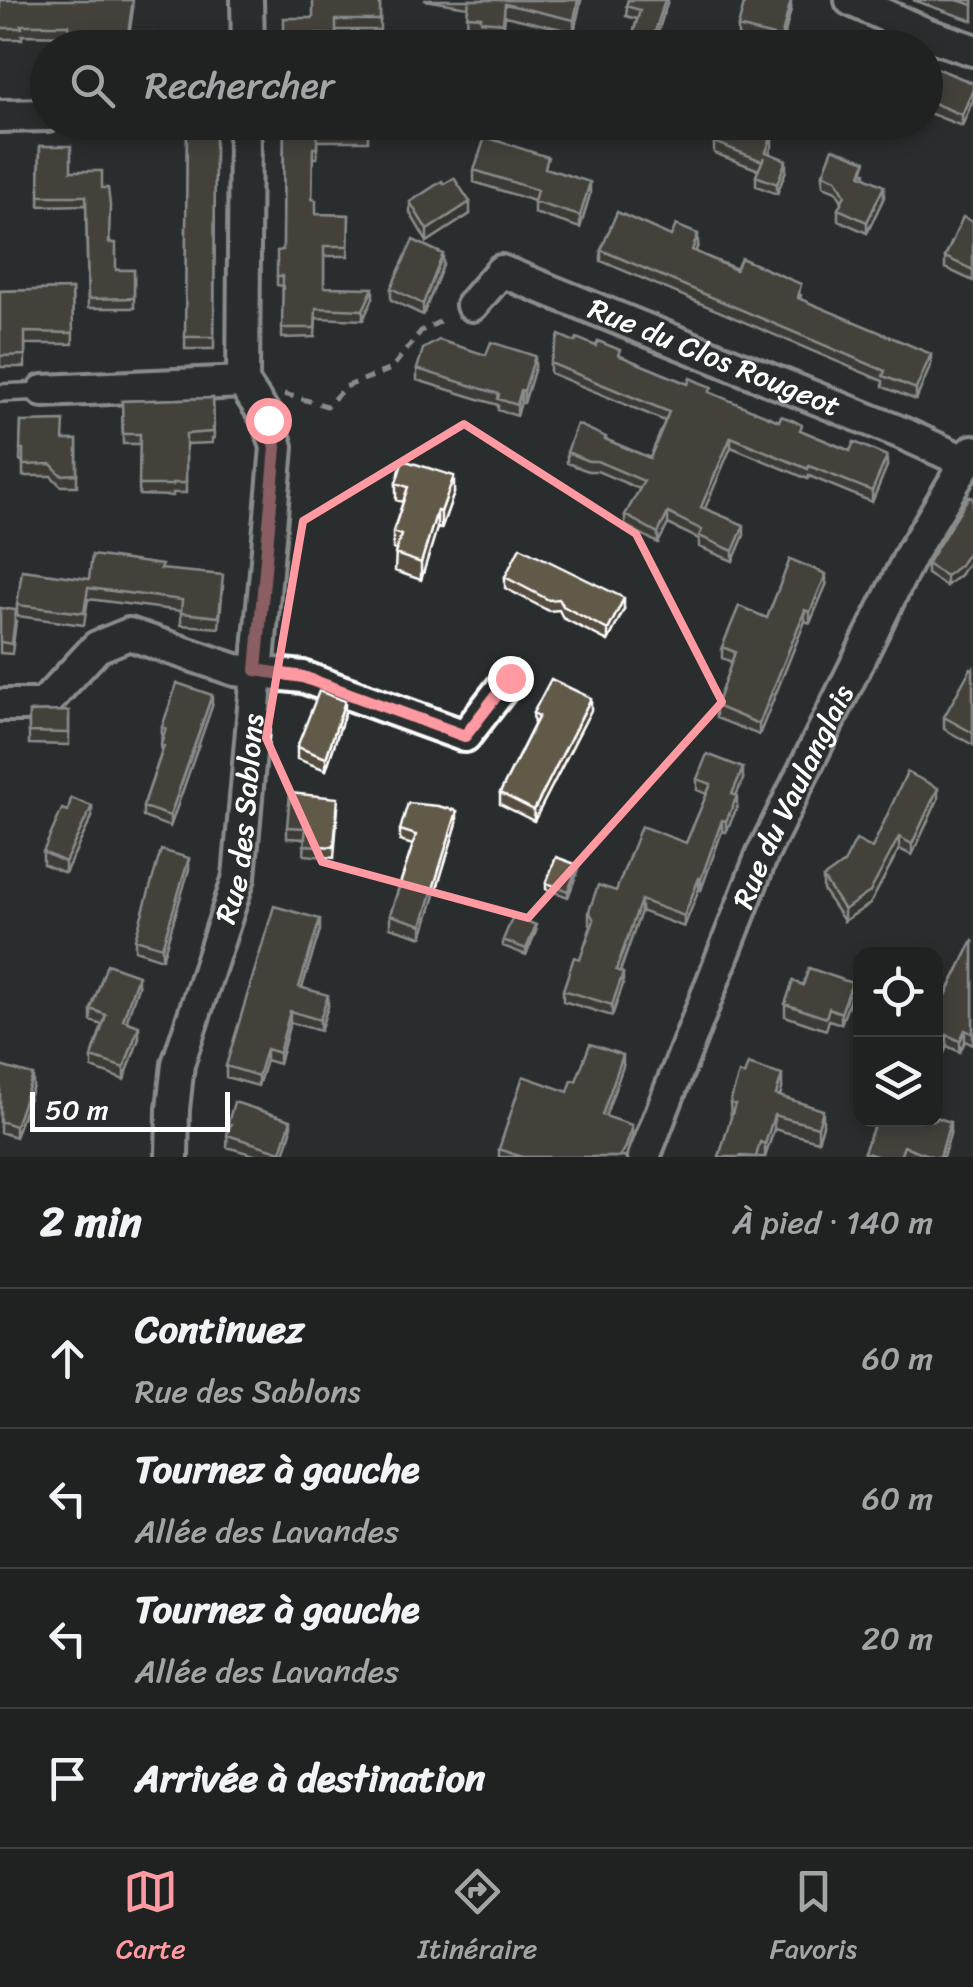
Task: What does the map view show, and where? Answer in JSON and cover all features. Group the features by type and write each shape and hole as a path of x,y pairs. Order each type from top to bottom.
{"street":[{"path":"246,0 247,30"},
{"path":"851,0 917,30"},
{"path":"943,40 973,50"},
{"path":"0,116 30,115"},
{"path":"43,391 243,382 245,140"},
{"name":"Rue du Clos Rougeot","path":"472,305 501,271 969,456"},
{"name":"Rue des Sablons","path":"172,1157 178,1064 239,876 276,447 268,420 243,382"},
{"name":"Rue du Vaulanglais","path":"644,1157 762,855 911,554 969,456"},
{"path":"0,705 42,705 96,647 129,634 235,670 303,677 465,736 510,678"}],"lane":[{"path":"0,393 43,391"}],"path":[{"path":"243,382 327,406 345,387 391,369 422,331 472,305"}],"highlighted area":[{"path":"464,424 636,534 722,702 528,918 322,862 266,738 303,521"}],"building":[{"path":"0,0 133,0 129,30 69,30 69,25 0,28"},
{"path":"313,0 380,0 380,20 336,20 336,30 284,30 284,18 313,18"},
{"path":"469,0 578,0 574,20 505,4 503,23 467,16"},
{"path":"628,0 665,0 656,30 634,30 640,10 626,6"},
{"path":"745,0 791,0 783,30 738,27"},
{"path":"943,71 973,83 962,115 943,107"},
{"path":"187,140 215,140 214,337 185,337"},
{"path":"284,140 317,140 317,148 313,148 312,199 316,200 316,214 349,215 348,246 324,246 324,287 373,288 363,310 316,308 315,328 282,328 283,276 277,276 277,251 283,250"},
{"path":"484,140 494,140 548,157 545,168 590,182 580,216 534,202 537,190 474,170"},
{"path":"770,140 766,152 786,160 777,184 756,176 764,157 762,161 714,142"},
{"path":"40,146 71,146 71,171 102,171 102,188 108,188 110,205 109,243 116,243 116,270 134,270 134,298 88,299 86,196 39,196"},
{"path":"833,148 866,161 861,175 884,186 867,222 838,209 845,195 836,179 823,174"},
{"path":"454,178 470,202 427,230 410,202 442,181 444,184"},
{"path":"617,212 671,236 676,225 698,234 692,250 736,270 741,258 801,284 798,298 931,354 916,389 883,376 885,371 601,250"},
{"path":"963,217 973,222 973,270 945,257"},
{"path":"413,240 443,254 423,304 391,288"},
{"path":"72,289 73,333 25,332 25,355 0,356 0,291"},
{"path":"559,335 596,346 598,341 620,350 618,355 688,384 690,378 712,387 709,392 779,421 781,416 792,420 802,425 800,430 850,451 854,442 887,456 872,491 731,437 701,507 744,525 733,551 699,536 702,530 668,513 658,533 625,515 644,481 567,452 577,424 650,458 669,412 550,363"},
{"path":"439,340 486,355 491,342 535,356 517,405 498,399 499,394 417,369 423,349"},
{"path":"213,398 212,432 186,434 186,483 139,485 140,434 123,434 122,401"},
{"path":"64,421 63,440 77,440 77,474 61,475 51,464 23,465 21,422"},
{"path":"403,460 454,476 441,512 437,511 421,563 395,554 401,535 393,532 408,487 396,483"},
{"path":"969,496 973,498 973,546 960,565 946,576 927,564"},
{"path":"520,547 624,598 608,630 563,606 559,599 549,600 505,577"},
{"path":"92,555 162,565 160,569 223,575 219,617 181,613 182,600 88,588 84,613 17,605 22,570 89,579"},
{"path":"790,559 826,574 810,612 805,610 759,724 716,706 735,652 722,647 739,606 767,618"},
{"path":"0,608 16,610 12,644 0,642"},
{"path":"973,669 973,733 944,717"},
{"path":"551,679 591,698 534,810 500,793 539,716 533,713"},
{"path":"177,683 212,695 170,816 143,807 164,746 161,745 166,728 162,727"},
{"path":"319,691 345,701 326,758 297,747"},
{"path":"69,711 69,733 29,732 29,712"},
{"path":"707,754 743,768 732,794 737,796 726,821 722,820 684,916 641,900 616,970 623,973 612,1005 563,990 574,957 580,959 594,920 589,911 598,885 616,891 641,826 686,843 711,784 697,779"},
{"path":"907,772 938,788 912,844 899,837 870,892 844,910 823,878 844,863 856,840 872,848"},
{"path":"290,793 338,798 334,847 304,845 306,828 287,827"},
{"path":"71,798 92,806 65,862 43,852 62,809 68,811"},
{"path":"408,803 457,811 422,925 390,915 416,835 400,830"},
{"path":"161,850 189,858 162,947 135,939"},
{"path":"556,857 578,865 568,891 546,883"},
{"path":"274,906 320,919 299,987 328,995 320,1020 290,1011 279,1053 266,1049 258,1076 226,1066"},
{"path":"513,916 536,925 526,949 503,940"},
{"path":"973,940 973,1034 965,1030 960,1041 947,1035 943,1044 946,995"},
{"path":"107,964 138,975 123,1020 139,1026 124,1068 92,1057 106,1015 91,1009"},
{"path":"809,968 852,983 841,1013 829,1008 826,1018 785,1004 793,981 803,985"},
{"path":"590,1044 623,1055 602,1115 632,1125 620,1157 522,1157 499,1149 523,1076 568,1092"},
{"path":"748,1064 782,1075 776,1095 823,1110 818,1127 774,1115 765,1144 760,1142 756,1157 719,1157 735,1104 730,1103 739,1073 744,1075"},
{"path":"0,1066 33,1075 15,1126 0,1121"},
{"path":"234,1102 291,1120 281,1152 227,1135"},
{"path":"943,1120 950,1122 940,1157 904,1146 900,1157 864,1152 873,1127 943,1127"}],"route":[{"path":"268,420 276,447 256,670 303,677 465,736 510,678"}]}
